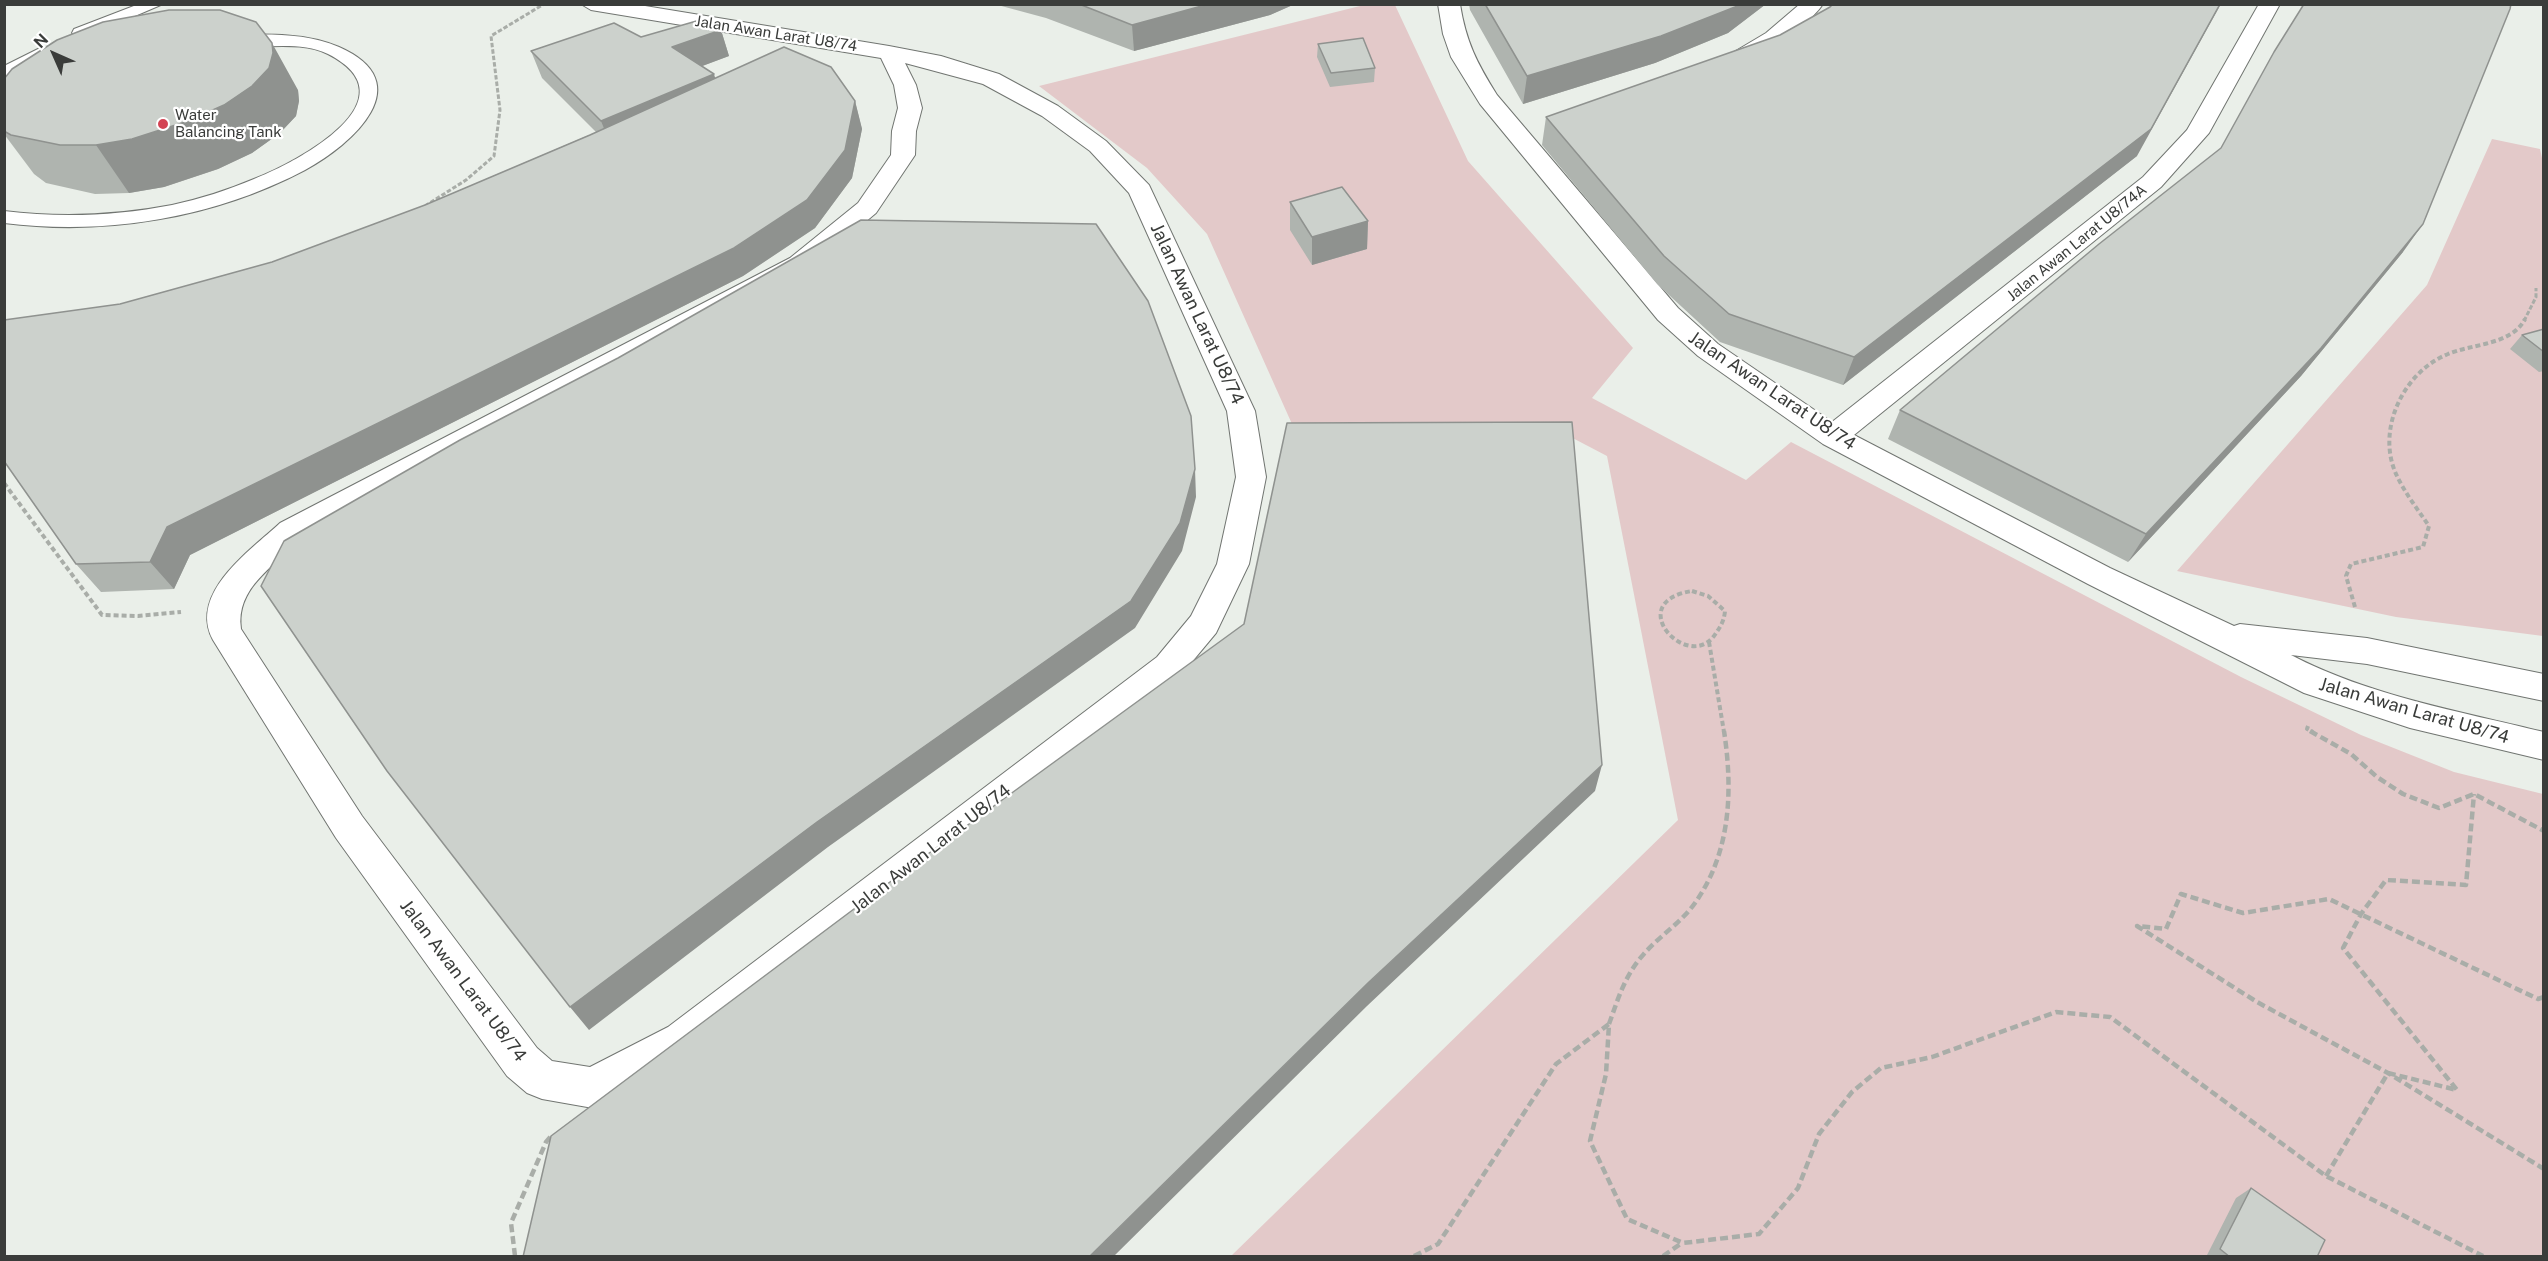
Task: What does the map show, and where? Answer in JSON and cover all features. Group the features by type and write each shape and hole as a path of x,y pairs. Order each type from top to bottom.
{"street":[{"name":"Jalan Awan Larat U8/74","path":"591,4 889,53 933,61 991,79 1050,111 1098,146 1140,190 1241,411 1251,477 1233,564 1204,624 1169,666 682,1041 593,1088 542,1079 522,1062 349,827 225,631 223,611 232,592 248,572 291,531 799,264 867,208 903,155 904,131 910,108 905,85 889,53"},
{"name":"Jalan Awan Larat U8/74","path":"1449,4 1454,34 1473,78 1529,133 1688,335 1833,437 2099,576 2224,636 2316,684 2410,714 2544,746"},
{"path":"1716,71 1774,38 1813,4"},
{"name":"Jalan Awan Larat U8/74A","path":"1833,437 2152,182 2197,133 2270,4"},
{"name":"Jalan Awan Larat U8/74","path":"2224,636 2367,651 2544,688"}],"lane":[{"path":"4,74 61,43 155,4"},
{"path":"4,217 21,220 109,220 156,214 201,203 275,177 331,145 367,107 370,91 360,70 333,50 286,40 217,41"}],"path":[{"path":"421,208 466,180 494,156 500,110 491,36 544,4"},
{"path":"2324,645 2352,629 2355,608 2346,576 2351,564 2368,558 2423,547 2429,526 2397,475 2390,446 2389,427 2407,387 2429,363 2447,354 2500,339 2521,327 2536,297 2536,288"},
{"path":"4,483 102,615 138,616 183,611 232,592"},
{"path":"1683,1243 1627,1219 1590,1142 1606,1074 1609,1024 1630,972 1695,903 1712,878 1722,850 1730,808 1728,774 1709,642 1724,622 1725,611 1714,597 1700,591 1681,590 1668,597 1659,610 1659,624 1667,635 1688,645 1709,642"},
{"path":"2316,684 2307,729 2351,754 2377,777 2403,794 2439,808 2474,794 2544,831"},
{"path":"2388,1073 2457,1090 2343,948 2361,914 2386,880 2466,885 2474,794"},
{"path":"2544,997 2538,999 2329,899 2243,914 2181,894 2166,929 2137,926 2257,1002 2388,1073 2544,1169"},
{"path":"1663,1257 1683,1243 1758,1234 1798,1188 1819,1134 1852,1092 1881,1068 1932,1057 2056,1012 2110,1017 2326,1176 2483,1257"},
{"path":"1414,1257 1438,1244 1556,1064 1609,1024"},
{"path":"2326,1176 2388,1073"},
{"path":"516,1257 511,1223 546,1142 593,1088"}],"shaded area":[{"path":"1364,5 1395,5 1468,161 1633,348 1592,398 1746,480 1791,442 2241,677 2361,735 2454,772 2543,794 2543,1256 1231,1256 1678,820 1607,456 1542,422 1296,433 1207,234 1147,168 1039,86"},
{"path":"2492,139 2540,149 2544,167 2543,636 2396,617 2177,571 2427,285"}],"building":[{"path":"1079,4 1209,4 1132,25"},
{"path":"1485,4 1738,4 1661,36 1527,76"},
{"path":"1833,4 2220,4 2151,129 1854,357 1729,314 1664,256 1546,117 1780,35"},
{"path":"2304,4 2511,4 2423,224 2321,348 2146,534 1900,410 2099,244 2221,148 2274,52"},
{"path":"169,10 220,10 256,22 272,43 273,53 269,68 252,86 224,105 188,121 132,139 96,145 60,145 11,135 4,131 4,79 12,69 57,40 103,22"},
{"path":"700,20 721,30 672,47 714,74 601,121 531,51 614,23 641,37"},
{"path":"1363,38 1375,68 1331,73 1318,44"},
{"path":"784,47 831,67 855,101 845,150 807,200 734,248 167,527 150,562 76,564 4,461 4,320 120,304 272,262 425,205 590,135"},
{"path":"1342,187 1368,221 1312,237 1290,202"},
{"path":"861,220 1096,224 1148,301 1191,416 1195,469 1180,523 1131,601 817,822 570,1007 387,771 261,586 284,541 460,440 618,358"},
{"path":"2544,329 2544,352 2522,335"},
{"path":"1572,422 1602,765 1369,982 1089,1257 523,1257 551,1136 910,867 1244,624 1287,423"},
{"path":"2251,1188 2325,1240 2317,1257 2230,1257 2220,1249"}],"place":[{"name":"Water Balancing Tank","path":"163,124"}]}
